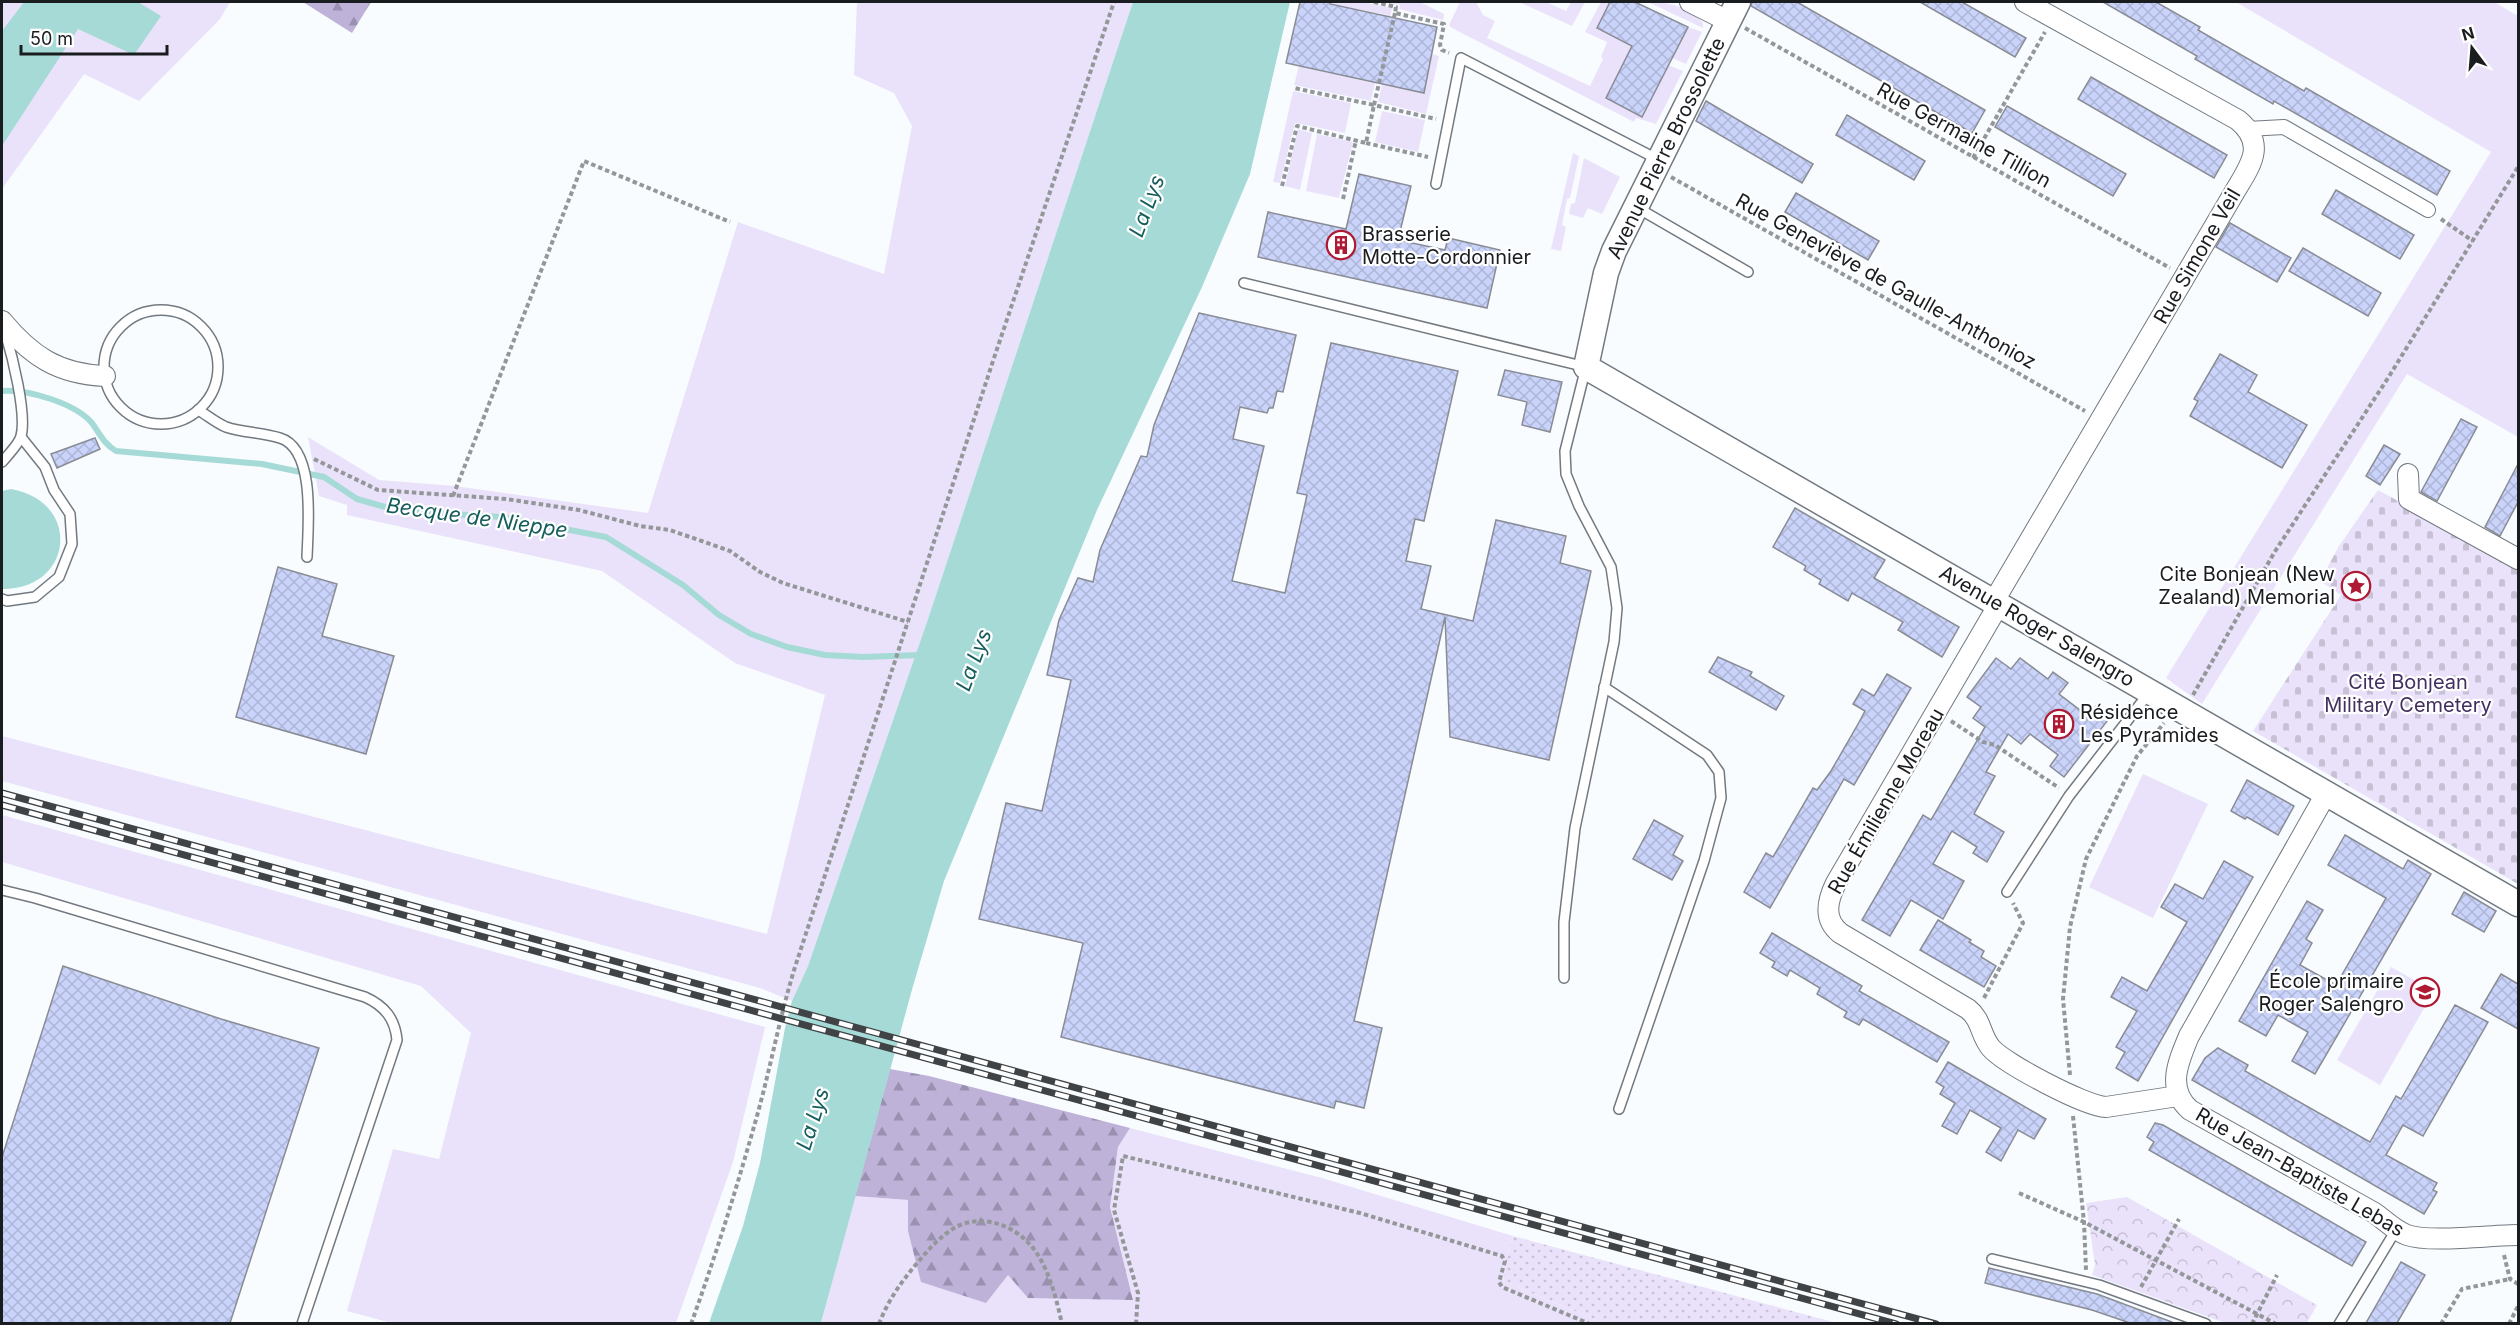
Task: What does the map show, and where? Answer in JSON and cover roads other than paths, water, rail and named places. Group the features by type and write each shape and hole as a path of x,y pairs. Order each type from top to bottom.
{"street":[{"path":"1690,2 1733,11"},
{"path":"2025,2 2238,120 2247,129 2284,127 2428,210"},
{"name":"Avenue Pierre Brossolette","path":"1586,367 1606,273 1614,251 1733,11"},
{"name":"Rue Simone Veil","path":"1996,603 2252,162 2255,148 2247,129"},
{"path":"2,321 27,347 51,365 76,374 105,376"},
{"name":"Avenue Roger Salengro","path":"1586,367 2328,792 2518,904"},
{"path":"2408,474 2409,499 2518,559"},
{"name":"Rue Émilienne Moreau","path":"1996,603 1937,712 1836,883 1829,899 1827,914 1834,928 1840,933 1972,1012 1995,1052 2089,1104 2106,1107 2178,1096"},
{"name":"Rue Jean-Baptiste Lebas","path":"2328,792 2189,1036 2179,1065 2176,1087 2178,1096 2190,1110 2373,1212 2396,1230 2409,1236 2430,1238 2509,1235"}],"lane":[{"path":"1436,184 1461,58 1657,164"},
{"path":"1636,207 1748,272"},
{"path":"1244,283 1586,367 1565,451 1566,474 1579,506 1611,567 1617,608 1614,642 1575,828 1563,922 1564,978"},
{"path":"170,311 190,319 206,333 215,351 217,372 211,393 198,410 190,416 171,423 151,423 132,416 117,403 105,376 104,365 109,344 121,327 138,315 170,311"},
{"path":"2,321 16,378 21,437 45,467 54,490 69,514 72,544 59,577 35,597 7,601 2,599"},
{"path":"198,410 226,427 289,441 296,450 301,461 307,489 308,557"},
{"path":"2,462 21,437"},
{"path":"1604,687 1707,755 1719,772 1721,798 1704,861 1619,1109"},
{"path":"2007,891 2069,796 2150,691"},
{"path":"2,890 365,997 381,1005 388,1013 393,1021 397,1040 302,1323"},
{"path":"2339,1323 2396,1230"},
{"path":"1992,1259 2086,1282 2206,1323"}],"water":[{"path":"24,2 138,2 161,16 134,55 78,29 2,146 2,31"},
{"name":"La Lys","path":"1133,2 1290,2 1250,174 1202,287 1097,510 944,881 821,1323 709,1323 743,1226 760,1163 792,1001 808,966 929,616"},
{"path":"11,489 34,497 50,510 59,527 60,544 55,561 43,576 26,586 2,589 2,491"}],"waterway":[{"name":"Becque de Nieppe","path":"2,391 37,395 74,409 92,423 105,442 116,451 262,464 324,477 357,499 399,511 502,517 606,537 683,585 719,615 751,634 787,647 825,655 863,657 921,655"}],"railway":[{"path":"2,793 1936,1324"},
{"path":"2,805 1896,1324"}],"place":[{"name":"Brasserie Motte-Cordonnier","path":"1341,245"},
{"name":"Cite Bonjean (New Zealand) Memorial","path":"2356,586"},
{"name":"Résidence Les Pyramides","path":"2059,724"},
{"name":"École primaire Roger Salengro","path":"2425,992"}],"park label":[{"name":"Cité Bonjean Military Cemetery","path":"2408,694"}]}
